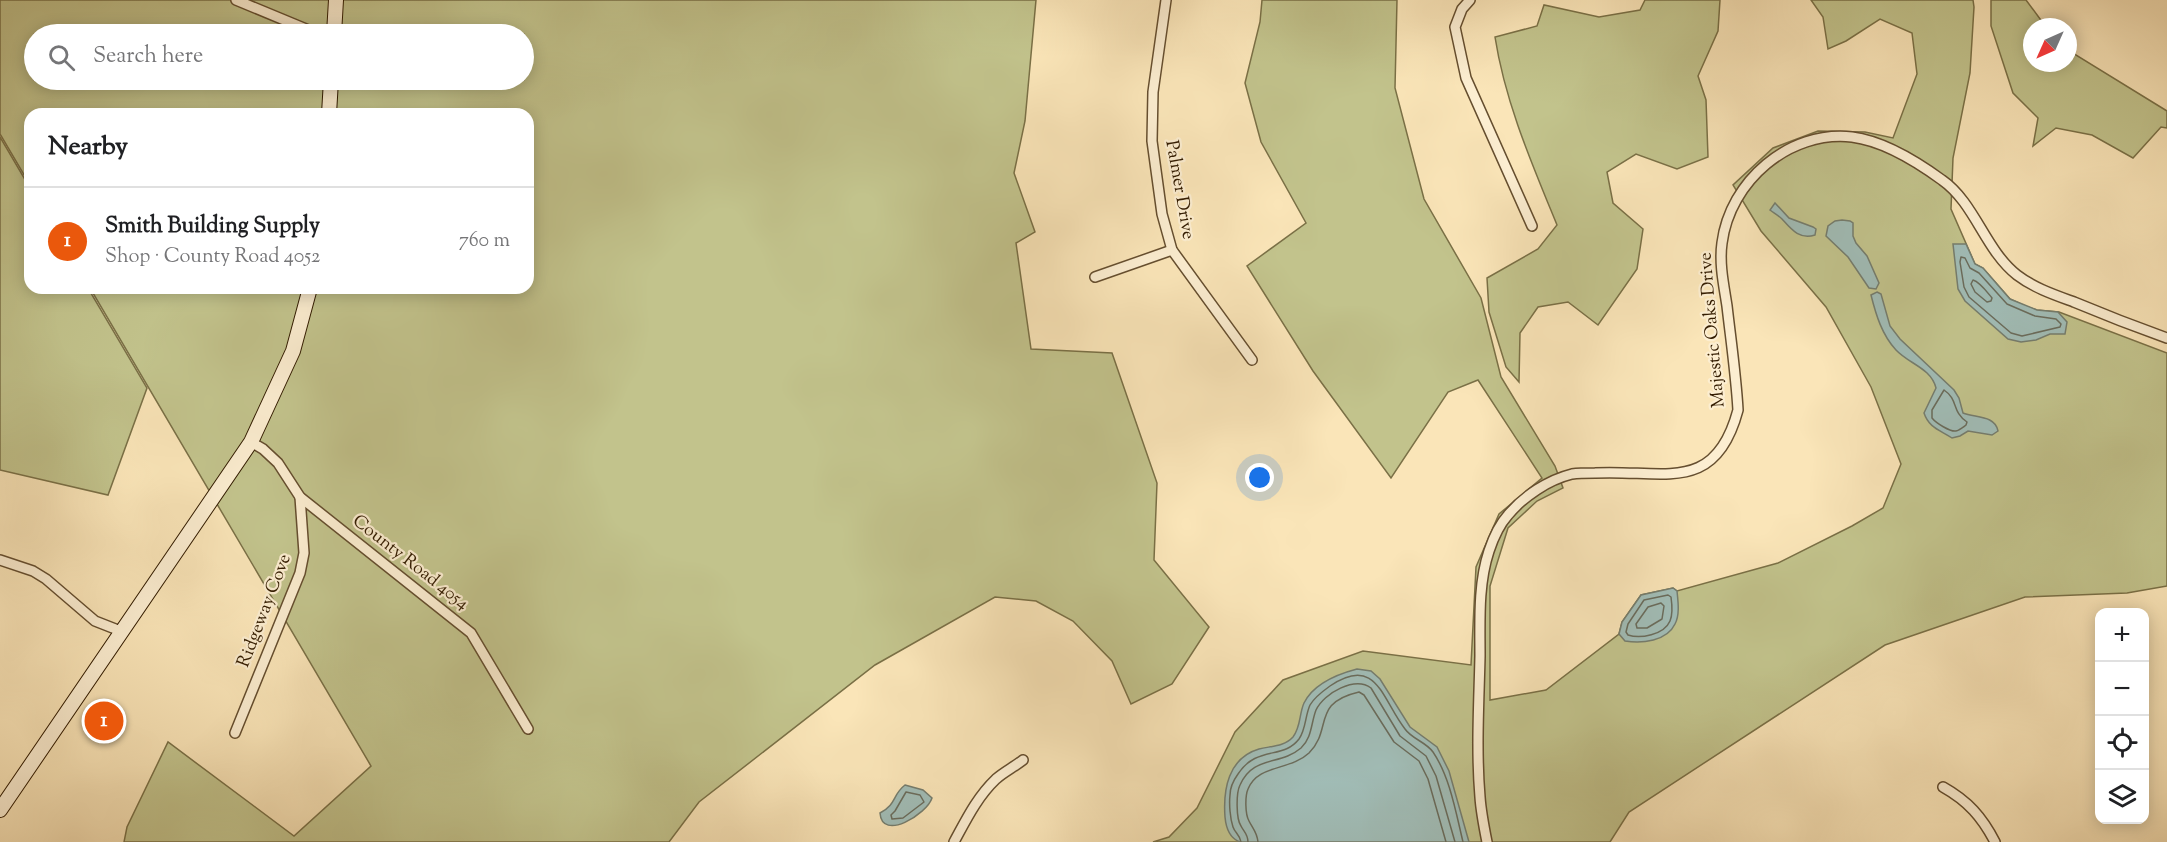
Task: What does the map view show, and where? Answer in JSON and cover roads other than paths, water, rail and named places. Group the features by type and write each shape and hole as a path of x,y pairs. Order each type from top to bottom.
{"main road":[{"path":"335,24 336,0"},
{"path":"329,108 330,90"},
{"path":"0,810 251,442 293,351 308,294"}],"street":[{"path":"236,0 294,24"},
{"name":"Palmer Drive","path":"1166,0 1153,92 1152,141 1162,214 1172,250 1252,360"},
{"path":"1470,0 1462,9 1455,27 1466,78 1532,226"},
{"name":"Majestic Oaks Drive","path":"1486,842 1480,796 1481,602 1486,561 1496,534 1507,516 1519,503 1551,481 1573,474 1606,472 1684,474 1702,467 1726,442 1734,426 1738,410 1723,277 1722,244 1727,221 1740,195 1767,162 1806,142 1830,136 1854,137 1881,145 1944,181 1957,195 2003,262 2016,274 2053,294 2167,338"},
{"path":"1095,277 1172,250"},
{"name":"County Road 4054","path":"251,442 263,448 278,463 300,497 471,633 528,729"},
{"name":"Ridgeway Cove","path":"235,733 300,573 304,553 300,497"},
{"path":"0,560 33,571 46,579 95,621 123,632"},
{"path":"954,842 974,805 985,791 996,779 1023,760"},
{"path":"1943,787 1961,797 1972,808 1984,822 1995,842"}],"water":[{"path":"1775,203 1789,218 1816,229 1815,235 1804,236 1792,230 1770,210"},
{"path":"1835,221 1853,223 1853,236 1856,243 1867,256 1879,283 1876,289 1869,288 1848,257 1826,236 1828,226"},
{"path":"1953,244 1966,244 1975,264 1983,268 2010,299 2037,310 2058,312 2067,322 2065,334 2050,334 2036,340 2021,342 2008,339 1965,301 1958,289"},
{"path":"1877,292 1881,294 1890,326 1900,339 1954,390 1963,413 1993,422 1998,431 1992,435 1968,431 1952,438 1929,422 1924,413 1936,388 1925,371 1901,355 1887,338 1877,317 1871,295"},
{"path":"1673,588 1677,591 1678,612 1677,620 1671,630 1653,640 1625,641 1619,634 1622,622 1641,595"},
{"path":"1357,669 1371,671 1380,679 1410,727 1437,747 1449,771 1469,842 1240,842 1236,840 1227,829 1225,821 1225,796 1234,767 1249,753 1281,744 1293,737 1308,696 1320,685"},
{"path":"905,785 923,790 932,798 914,817 896,825 888,825 883,821 880,813 892,803"}],"place":[{"name":"Smith Building Supply","path":"104,721"}]}
